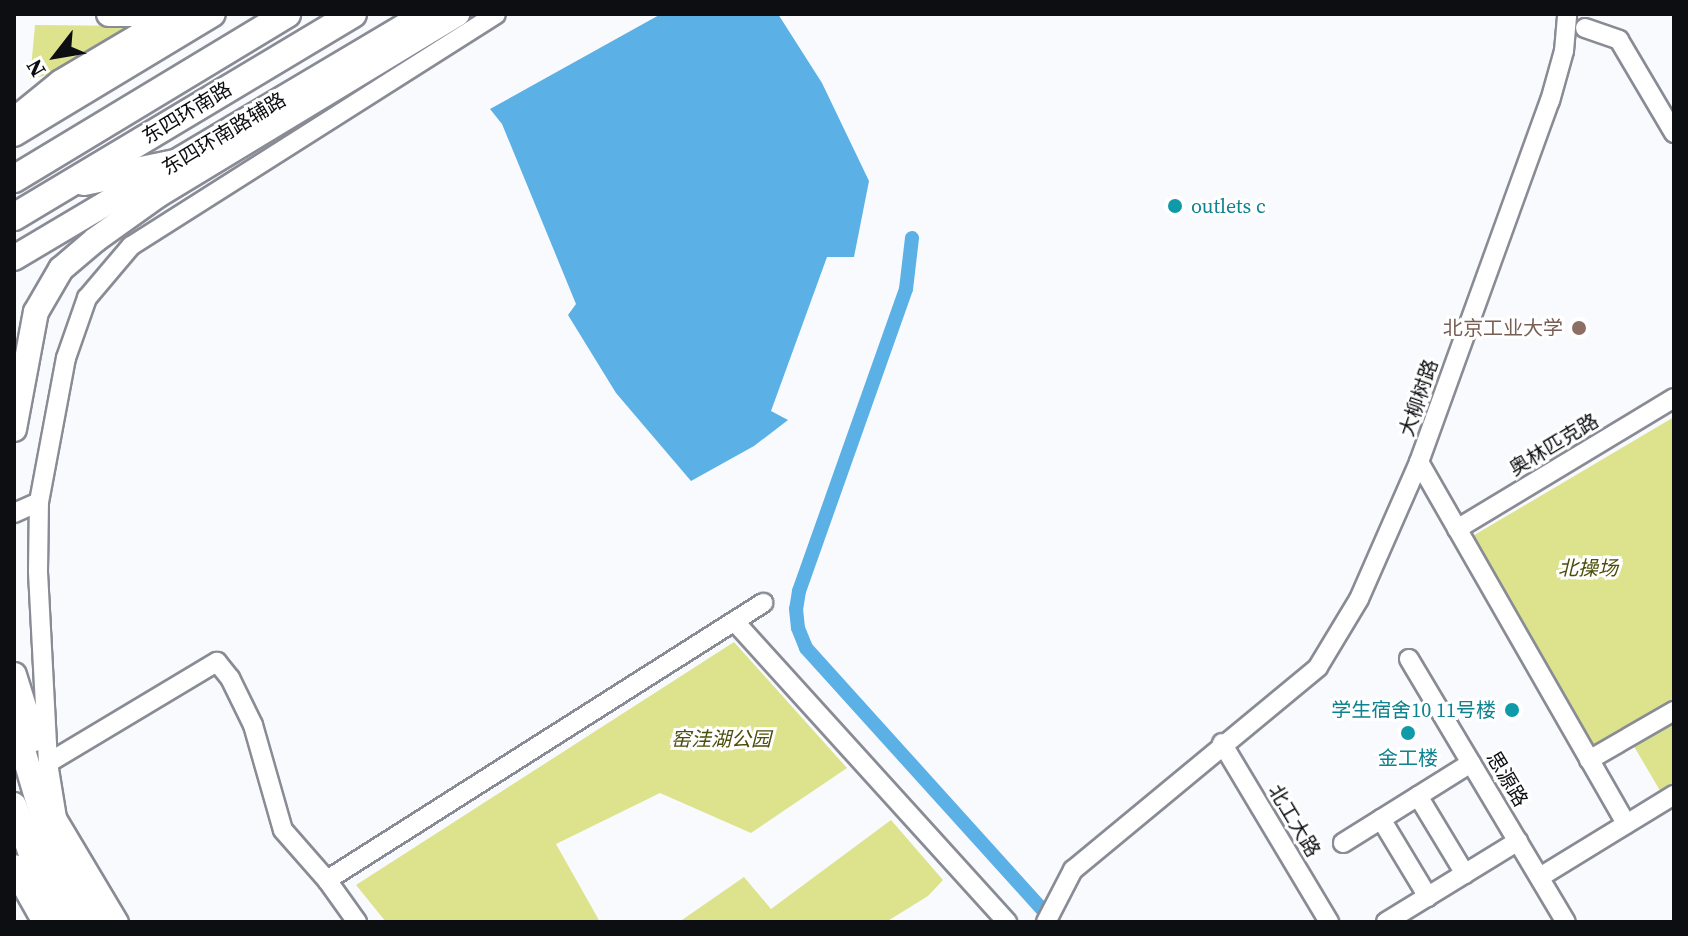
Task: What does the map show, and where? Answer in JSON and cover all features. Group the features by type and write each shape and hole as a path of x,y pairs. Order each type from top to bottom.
{"highway":[{"name":"东四环南路","path":"19,176 287,14"},
{"name":"东四环南路","path":"17,215 353,14"},
{"path":"65,186 175,163"}],"main road":[{"path":"109,14 143,14"},
{"path":"14,97 61,82 176,14"},
{"path":"17,128 213,14"},
{"name":"东四环南路辅路","path":"18,256 425,14"},
{"path":"18,256 75,238 158,195 457,14"},
{"path":"17,128 61,82"},
{"path":"14,429 36,312 61,269 95,240 158,195"},
{"path":"14,675 48,775"},
{"path":"14,720 52,848 97,922"},
{"path":"14,805 32,857 71,922"},
{"path":"14,867 45,922"}],"street":[{"path":"119,922 57,818 48,775 38,571 39,502 70,347 87,298 131,246 496,14"},
{"path":"1555,14 1562,56"},
{"name":"大柳树路","path":"1049,918 1073,870 1222,743 1318,667 1359,599 1419,462 1550,101 1562,56 1567,14"},
{"path":"1562,56 1588,21 1619,40 1674,133"},
{"name":"奥林匹克路","path":"1457,529 1674,398"},
{"path":"1419,462 1626,824"},
{"path":"14,513 39,502"},
{"path":"327,880 736,623 763,603"},
{"path":"736,623 1007,922"},
{"name":"思源路","path":"1409,659 1566,922"},
{"path":"48,775 217,662 230,678 253,725 283,830 327,880 357,922"},
{"path":"1589,760 1674,711"},
{"name":"北工大路","path":"1222,743 1329,922"},
{"path":"1343,843 1471,763"},
{"path":"1418,796 1465,874"},
{"path":"1540,877 1626,824 1672,801"},
{"path":"1381,819 1428,897"},
{"path":"1386,922 1518,841"}],"green space":[{"path":"35,25 143,26 55,73 30,79"},
{"name":"北操场","path":"1674,417 1674,700 1592,749 1471,537"},
{"name":"窑洼湖公园","path":"734,642 847,768 751,833 660,793 556,844 600,922 386,922 356,885"},
{"path":"1674,719 1674,788 1662,794 1632,743"},
{"path":"891,820 943,880 928,896 886,922 679,922 744,877 771,909"}],"water":[{"path":"661,14 778,14 822,83 869,181 854,257 827,257 771,411 788,420 754,446 691,481 616,393 568,315 576,304 502,124 490,109"}],"waterway":[{"path":"912,238 906,289 799,591 796,609 798,628 806,648 1054,922"}],"place":[{"name":"outlets c","path":"1175,206"},
{"name":"北京工业大学","path":"1579,328"},
{"name":"学生宿舍10 11号楼","path":"1512,710"},
{"name":"金工楼","path":"1408,733"}]}
